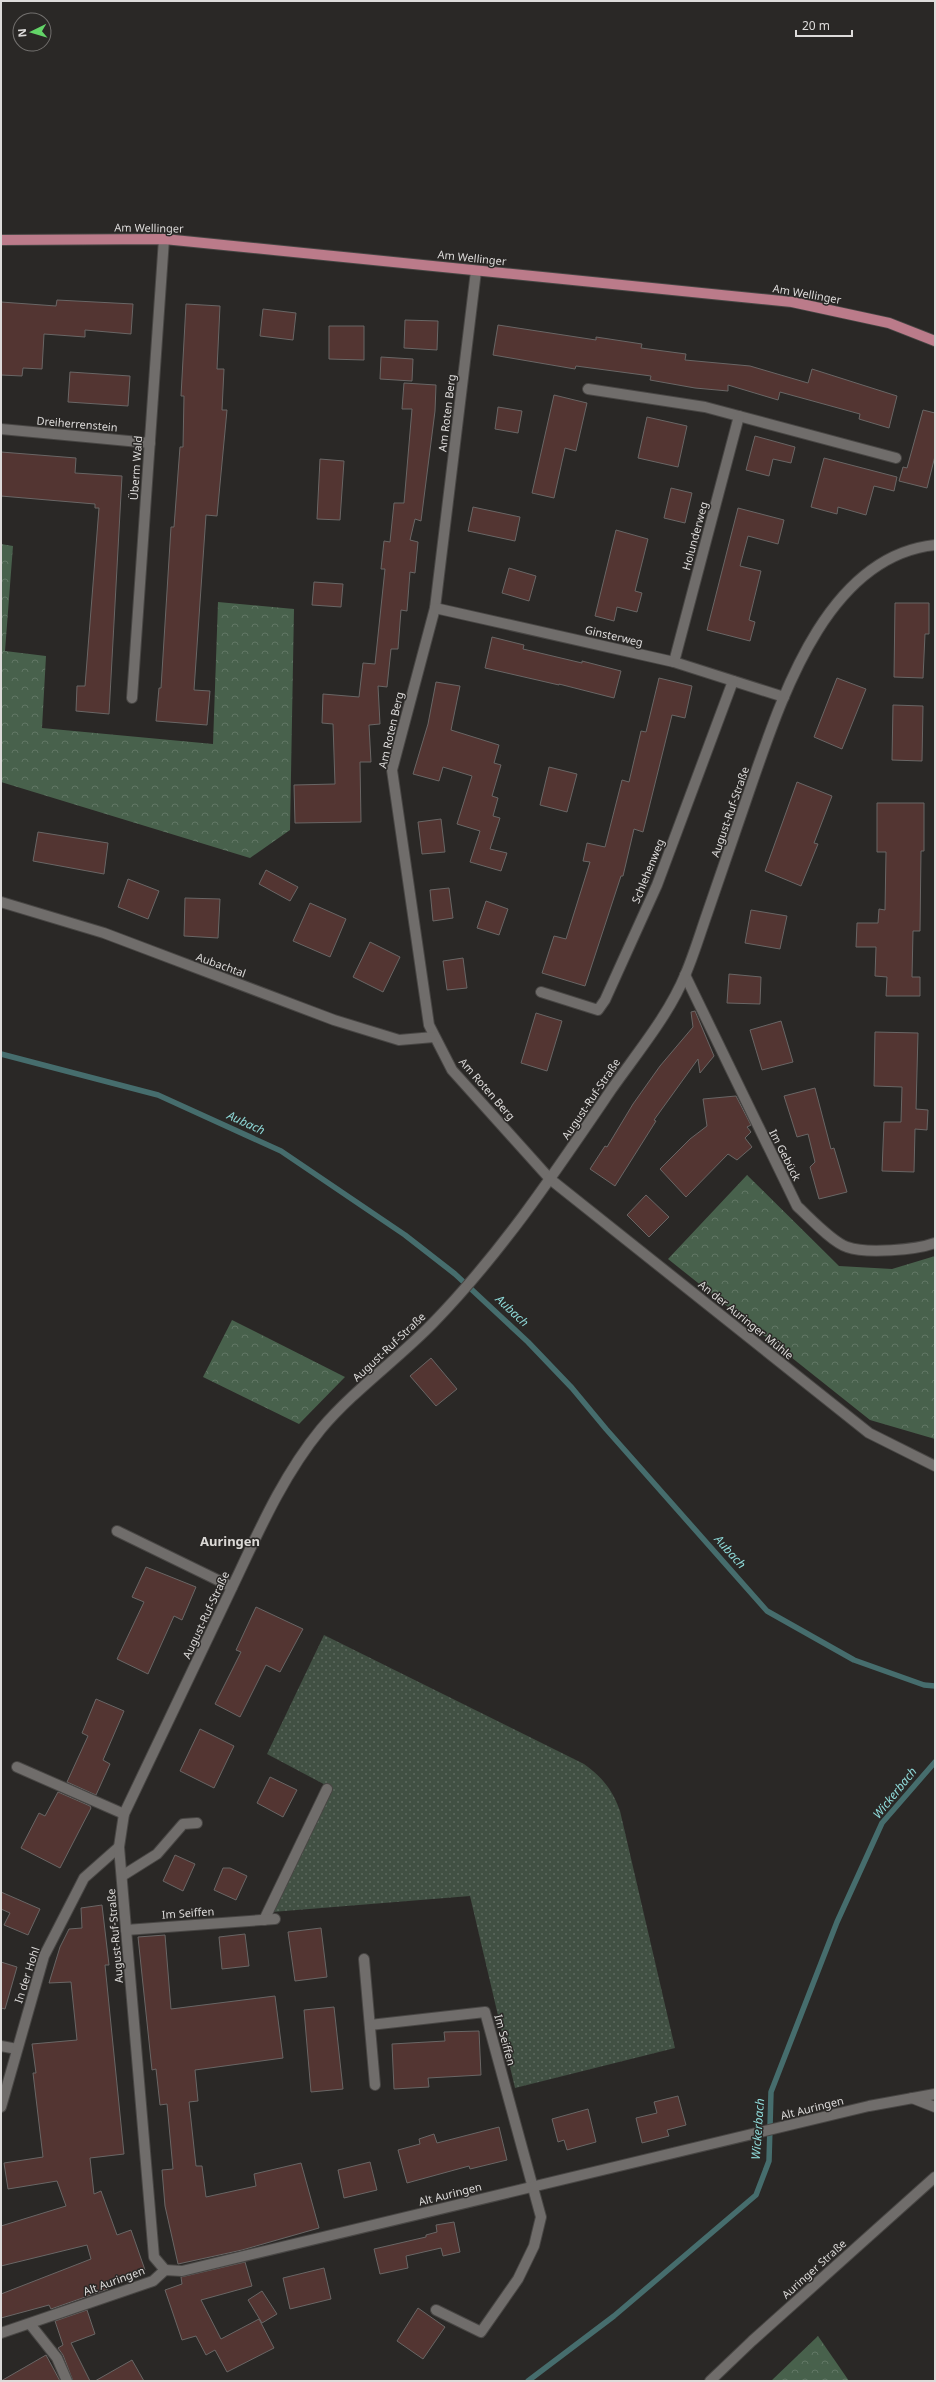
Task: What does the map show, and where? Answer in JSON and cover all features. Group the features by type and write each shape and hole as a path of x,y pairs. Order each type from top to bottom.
{"main road":[{"name":"Am Wellinger","path":"1,240 164,239 792,302 889,323 935,341"}],"street":[{"name":"Überm Wald","path":"132,698 164,239"},
{"name":"Am Roten Berg","path":"476,270 435,608 392,770 429,1026 452,1070 550,1179"},
{"path":"588,389 706,407 896,458"},
{"name":"Holunderweg","path":"674,662 739,416"},
{"name":"Dreiherrenstein","path":"1,429 150,443"},
{"name":"August-Ruf-Straße","path":"165,2270 154,2258 119,1847 124,1814 275,1500 299,1460 322,1428 364,1385 430,1326 473,1280 516,1227 657,1024 685,975 784,697 802,654 816,631 841,599 866,574 893,556 923,546 935,545"},
{"name":"Ginsterweg","path":"435,608 674,662 784,697"},
{"name":"Schlehenweg","path":"541,992 598,1010 605,1000 657,885 733,681"},
{"name":"Aubachtal","path":"1,902 104,933 341,1022 399,1040 434,1037"},
{"name":"Im Gebück","path":"685,975 798,1206 822,1229 847,1247 888,1251 923,1248 935,1243"},
{"name":"An der Auringer Mühle","path":"550,1179 869,1433 935,1466"},
{"path":"118,1531 232,1587"},
{"path":"17,1767 124,1814"},
{"path":"264,1920 327,1789"},
{"path":"122,1876 157,1854 183,1824 197,1824"},
{"name":"In der Hohl","path":"1,2107 44,1956 84,1878 119,1847"},
{"name":"Im Seiffen","path":"126,1930 275,1919"},
{"path":"364,1959 375,2085"},
{"name":"Im Seiffen","path":"370,2025 485,2012 533,2186"},
{"path":"1,2046 17,2049"},
{"name":"Alt Auringen","path":"1,2333 153,2281 165,2270 182,2271 788,2126 935,2094"},
{"path":"912,2098 935,2108"},
{"name":"Auringer Straße","path":"710,2381 752,2340 935,2177"},
{"path":"436,2310 481,2332 518,2280 534,2246 541,2217 533,2186"},
{"path":"30,2324 56,2358 67,2381"}],"green space":[{"path":"1,544 13,546 5,651 46,656 42,728 213,744 218,602 294,609 290,830 250,858 1,782"},
{"path":"747,1175 839,1266 892,1269 935,1256 935,1439 870,1420 668,1259"},
{"path":"232,1320 345,1377 299,1424 203,1377"},
{"path":"324,1635 584,1764 597,1774 606,1784 614,1796 620,1811 675,2048 515,2088 470,1896 272,1912 333,1789 267,1754"},
{"path":"818,2336 849,2381 771,2381"}],"building":[{"path":"57,300 133,304 131,334 85,330 85,337 44,334 42,369 23,368 22,376 1,375 1,302 56,306"},
{"path":"186,304 220,306 217,369 224,369 222,410 227,410 217,516 206,515 194,690 210,691 207,725 156,721 159,688 161,688 171,527 174,527 180,447 183,447 184,396 181,396"},
{"path":"263,309 296,313 293,340 260,336"},
{"path":"405,320 438,321 437,350 404,348"},
{"path":"498,325 596,340 596,337 642,344 641,348 686,354 685,360 750,366 808,383 812,369 897,396 889,428 859,419 860,414 780,392 778,400 728,385 728,391 695,388 650,380 651,376 576,366 575,369 493,355"},
{"path":"329,326 364,326 364,360 329,359"},
{"path":"381,357 413,359 412,381 380,379"},
{"path":"70,372 130,376 128,406 68,402"},
{"path":"404,383 436,385 435,411 421,521 415,519 410,540 418,542 415,573 410,572 407,611 401,610 398,649 391,649 387,687 378,686 380,724 369,725 371,762 360,762 361,822 295,823 294,785 335,784 333,724 322,723 323,694 359,697 363,663 375,664 385,569 381,569 384,541 390,542 394,503 404,503 412,409 402,409"},
{"path":"554,395 587,403 576,451 565,448 554,498 532,493"},
{"path":"498,407 522,411 518,433 495,429"},
{"path":"923,410 935,413 935,456 927,488 899,481 903,467 907,468"},
{"path":"647,417 687,426 678,467 638,458"},
{"path":"755,436 795,447 791,463 773,459 769,476 746,470"},
{"path":"1,452 76,458 75,473 122,476 109,714 76,711 77,686 85,686 99,508 95,508 95,504 1,496"},
{"path":"824,458 897,477 894,491 874,486 866,515 838,507 837,514 811,507"},
{"path":"320,459 344,461 340,520 317,519"},
{"path":"671,488 692,493 685,523 664,518"},
{"path":"473,507 520,517 515,541 468,531"},
{"path":"738,508 784,520 778,544 748,536 740,566 761,571 749,620 755,622 750,641 707,630"},
{"path":"616,530 648,539 635,591 642,593 637,612 617,607 614,621 595,616"},
{"path":"509,568 536,576 529,601 502,593"},
{"path":"314,582 343,584 341,607 312,605"},
{"path":"895,603 929,603 929,634 925,634 923,678 894,677"},
{"path":"492,637 524,645 523,649 582,663 582,661 621,671 614,698 485,668"},
{"path":"659,678 692,686 685,718 672,715 643,832 634,829 623,876 621,876 585,986 542,973 554,936 566,939 590,862 583,861 587,843 605,847 622,780 629,782 641,731 646,732"},
{"path":"837,678 866,689 842,749 814,737"},
{"path":"436,682 460,686 451,730 499,745 494,763 501,765 492,796 498,798 493,816 500,818 490,849 507,853 501,871 470,862 480,831 457,824 472,776 443,767 439,781 413,774 428,724"},
{"path":"893,705 923,706 922,761 892,760"},
{"path":"549,767 577,774 567,812 540,805"},
{"path":"797,782 832,796 814,843 818,844 801,886 765,871"},
{"path":"877,803 924,803 924,851 921,851 920,931 913,931 912,977 920,977 920,996 886,996 887,977 875,976 876,947 856,947 857,923 878,923 879,909 885,910 886,852 877,852"},
{"path":"441,819 445,852 422,854 418,822"},
{"path":"38,832 108,843 104,874 33,861"},
{"path":"266,870 298,887 290,901 259,884"},
{"path":"128,879 159,891 148,919 118,907"},
{"path":"449,888 453,918 433,921 430,890"},
{"path":"185,898 220,899 218,938 184,936"},
{"path":"486,901 508,909 499,935 477,928"},
{"path":"310,903 346,919 330,957 293,941"},
{"path":"751,910 787,916 780,949 745,943"},
{"path":"370,942 400,957 383,992 353,977"},
{"path":"463,958 467,988 447,990 443,961"},
{"path":"729,974 761,977 760,1004 727,1003"},
{"path":"695,1011 714,1056 700,1073 698,1059 654,1120 656,1121 615,1186 590,1169 605,1146 607,1147 633,1104 660,1066 693,1027 691,1012"},
{"path":"536,1013 562,1021 547,1071 521,1063"},
{"path":"781,1021 793,1062 762,1070 750,1030"},
{"path":"875,1032 918,1033 916,1109 928,1110 927,1130 915,1129 914,1172 882,1171 884,1122 901,1122 902,1087 874,1086"},
{"path":"815,1088 831,1149 834,1148 847,1192 819,1199 810,1167 815,1162 808,1134 797,1137 784,1096"},
{"path":"736,1096 751,1125 747,1127 751,1132 745,1138 752,1147 737,1160 728,1154 686,1197 660,1169 690,1139 707,1126 703,1099"},
{"path":"646,1195 669,1217 649,1237 627,1215"},
{"path":"431,1358 457,1389 436,1406 410,1376"},
{"path":"146,1567 196,1587 182,1620 174,1616 148,1674 117,1659 144,1602 132,1597"},
{"path":"256,1607 303,1629 280,1672 266,1665 240,1717 215,1704 241,1652 236,1650"},
{"path":"96,1699 124,1711 103,1760 110,1764 96,1795 67,1782 88,1736 82,1733"},
{"path":"200,1729 234,1746 214,1788 180,1771"},
{"path":"270,1777 297,1790 283,1817 257,1803"},
{"path":"58,1792 90,1806 91,1808 60,1868 21,1848 39,1813 45,1816"},
{"path":"175,1855 195,1864 183,1891 163,1881"},
{"path":"223,1868 230,1868 247,1876 236,1900 214,1890"},
{"path":"1,1892 40,1909 28,1935 4,1925 10,1913 1,1909"},
{"path":"102,1905 109,1965 105,1965 124,2154 90,2158 94,2194 101,2191 117,2235 131,2230 145,2270 106,2284 108,2289 51,2309 49,2305 1,2318 1,2294 91,2259 87,2245 1,2266 1,2226 66,2206 57,2181 8,2189 4,2163 43,2157 33,2073 36,2073 32,2044 77,2040 71,1982 49,1983 60,1947 69,1929 82,1928 81,1908"},
{"path":"321,1928 327,1977 295,1981 288,1932"},
{"path":"245,1934 249,1966 222,1969 219,1937"},
{"path":"165,1935 171,2009 275,1996 283,2058 195,2070 198,2101 189,2102 196,2166 202,2166 206,2197 256,2186 254,2174 301,2163 319,2228 242,2250 178,2264 165,2206 162,2170 173,2169 167,2104 160,2105 156,2069 152,2070 138,1937"},
{"path":"1,1962 17,1967 5,2009 1,2008"},
{"path":"334,2007 343,2089 311,2092 304,2010"},
{"path":"479,2031 481,2075 428,2078 429,2087 394,2089 392,2044 445,2041 444,2032"},
{"path":"678,2096 686,2125 667,2130 669,2136 642,2143 636,2118 657,2113 654,2102"},
{"path":"588,2109 596,2142 567,2150 564,2140 558,2142 552,2119"},
{"path":"499,2127 507,2160 470,2169 469,2166 407,2183 398,2150 420,2144 419,2139 434,2134 437,2143"},
{"path":"370,2162 377,2190 344,2198 338,2170"},
{"path":"454,2222 460,2252 443,2256 441,2248 406,2256 408,2268 380,2274 374,2249 426,2237 426,2235 437,2232 436,2225"},
{"path":"245,2262 252,2286 201,2300 221,2339 259,2319 274,2348 227,2372 215,2350 206,2355 196,2336 182,2340 165,2290 182,2284 181,2277"},
{"path":"324,2268 331,2299 290,2309 283,2278"},
{"path":"262,2291 277,2314 262,2323 248,2300"},
{"path":"418,2308 445,2327 423,2359 397,2341"},
{"path":"87,2310 95,2334 71,2343 90,2381 73,2381 63,2355 58,2348 63,2345 55,2321"},
{"path":"46,2355 60,2381 1,2381"},
{"path":"132,2360 144,2381 95,2381"}],"waterway":[{"name":"Aubach","path":"1,1054 158,1095 281,1151 405,1235 455,1274 528,1342 572,1388 606,1429 767,1611 854,1660 924,1685 935,1686"},
{"name":"Wickerbach","path":"528,2381 614,2316 756,2195 769,2161 771,2092 837,1922 882,1823 935,1762"}],"district":[{"name":"Auringen","path":"230,1541"}]}
